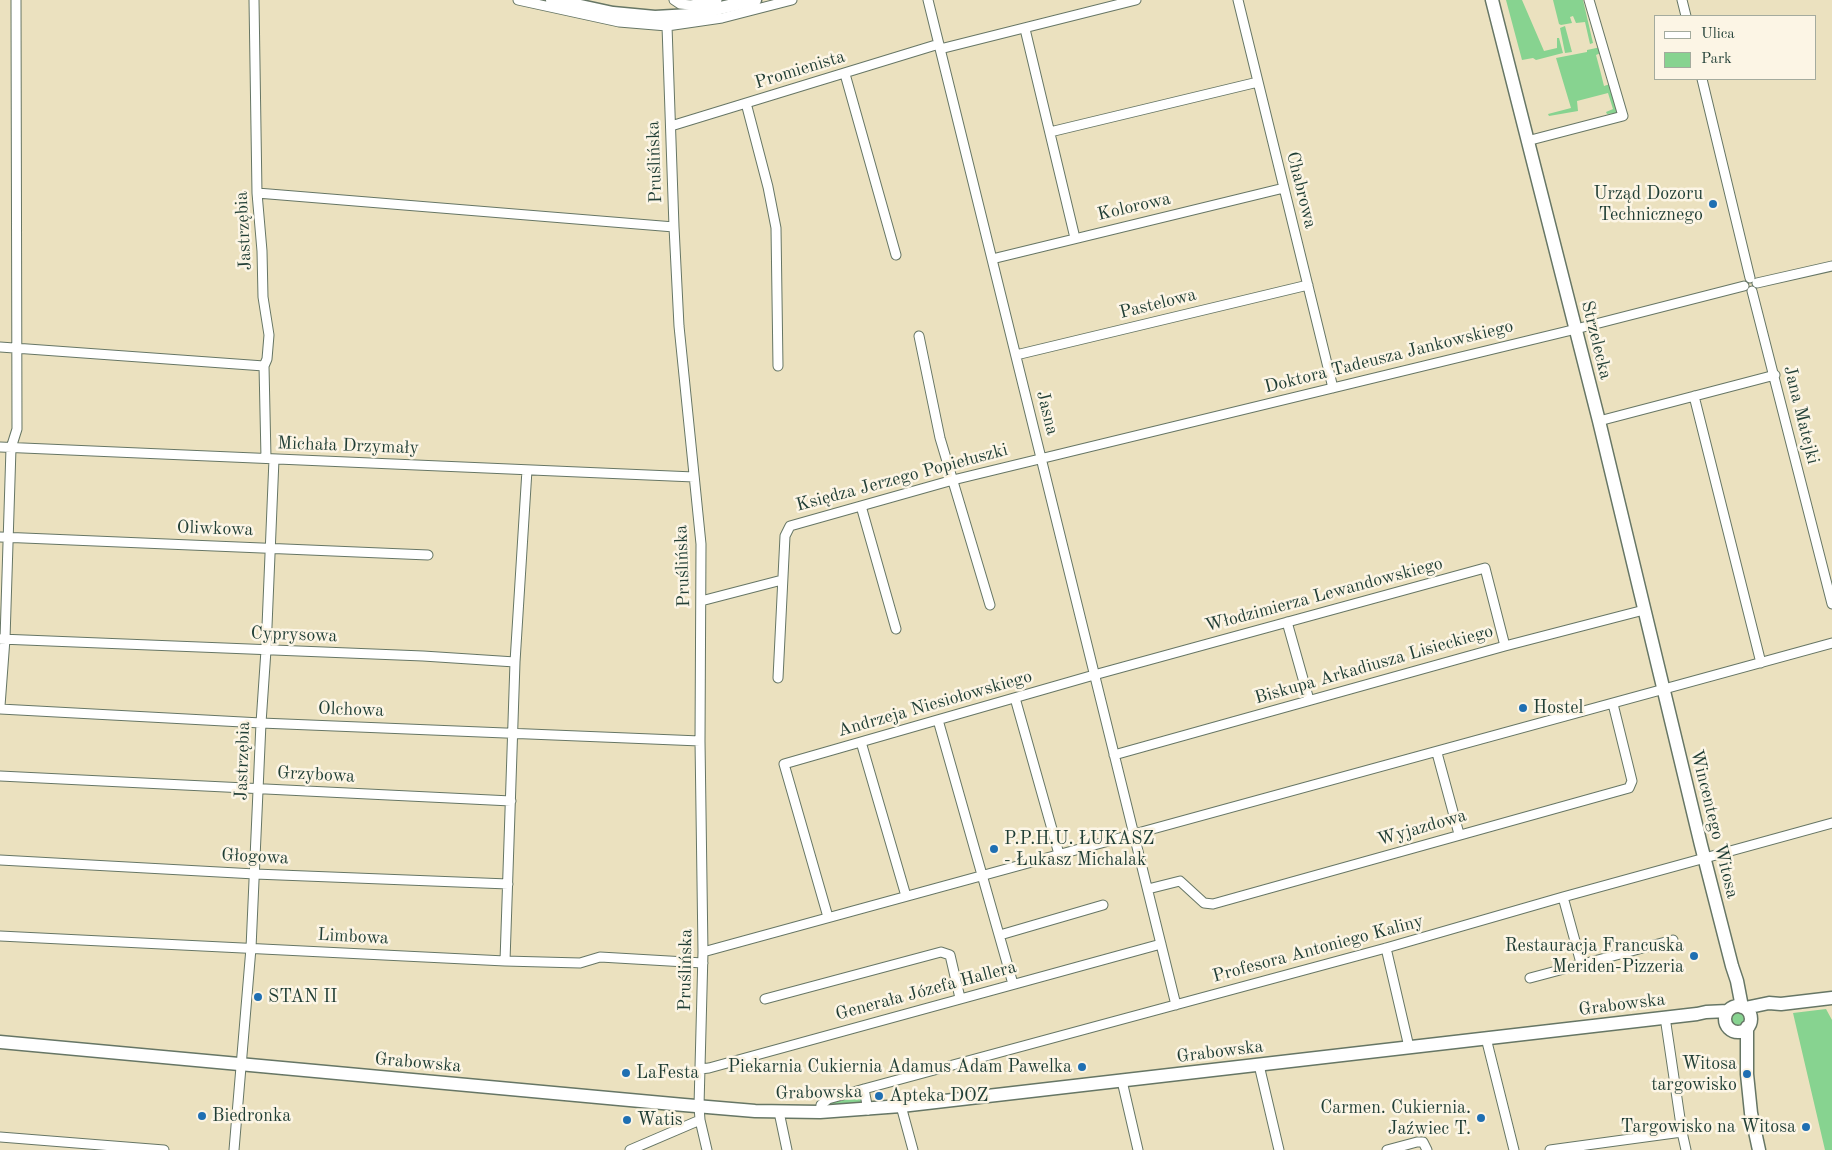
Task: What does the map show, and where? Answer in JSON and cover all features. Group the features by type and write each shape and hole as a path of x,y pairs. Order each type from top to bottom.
{"street":[{"path":"0,707 4,537 12,448 17,429 16,0"},
{"name":"Jastrzębia","path":"234,1150 251,948 270,547 270,459 264,366 268,359 269,335 263,297 262,251 257,193 254,0"},
{"path":"518,0 612,21 670,21 722,18 792,0"},
{"path":"552,0 620,14 670,21 755,0"},
{"path":"674,0 680,4 691,5 717,0"},
{"name":"Jasna","path":"928,0 1176,1005"},
{"name":"Promienista","path":"671,126 940,46 1024,28 1136,0"},
{"name":"Chabrowa","path":"1238,0 1333,388"},
{"name":"Strzelecka","path":"1492,0 1599,421 1664,690"},
{"path":"1527,141 1623,116 1589,0"},
{"path":"1682,0 1686,15"},
{"name":"Pruślińska","path":"670,21 674,227 682,372 701,544 700,741 703,963 699,1106 700,1120 707,1150"},
{"path":"1024,28 1075,238"},
{"path":"845,74 896,255"},
{"name":"Jana Matejki","path":"1702,80 1832,604"},
{"path":"1050,132 1258,82"},
{"path":"746,103 768,187 776,228 778,366"},
{"name":"Kolorowa","path":"992,259 1284,188"},
{"path":"257,193 674,227"},
{"path":"1753,284 1832,266"},
{"name":"Doktora Tadeusza Jankowskiego","path":"1042,458 1575,329 1744,286 1745,280 1753,284"},
{"name":"Pastelowa","path":"1016,355 1308,285"},
{"path":"919,336 934,415 990,605"},
{"path":"0,347 264,366"},
{"path":"1599,421 1774,375"},
{"path":"1694,396 1761,663"},
{"name":"Michała Drzymały","path":"0,447 694,477"},
{"name":"Księdza Jerzego Popiełuszki","path":"782,580 785,536 790,526 953,480 1042,458"},
{"path":"505,962 515,662 527,470"},
{"path":"861,506 896,629"},
{"name":"Oliwkowa","path":"4,537 428,555"},
{"name":"Włodzimierza Lewandowskiego","path":"1094,675 1485,568 1505,646"},
{"path":"701,601 782,580 778,678"},
{"name":"Biskupa Arkadiusza Lisieckiego","path":"1114,755 1505,646 1644,610"},
{"path":"1287,622 1310,700"},
{"name":"Cyprysowa","path":"3,639 423,656 515,662"},
{"path":"703,952 1832,643"},
{"name":"Andrzeja Niesiołowskiego","path":"828,917 784,764 1094,675"},
{"name":"Wincentego Witosa","path":"1664,690 1704,857 1737,981 1738,1016 1746,1064 1751,1113 1759,1150"},
{"path":"1015,698 1059,854"},
{"name":"Wyjazdowa","path":"1148,889 1180,881 1204,903 1213,904 1629,788 1632,781 1613,704"},
{"name":"Olchowa","path":"0,707 261,723 700,741"},
{"path":"938,720 1013,984"},
{"path":"861,742 906,896"},
{"path":"1437,752 1459,834"},
{"name":"Grzybowa","path":"0,776 511,801"},
{"name":"Profesora Antoniego Kaliny","path":"820,1112 821,1105 828,1099 1386,948 1704,857 1832,823"},
{"name":"Głogowa","path":"0,860 255,874 508,884"},
{"path":"1563,897 1581,963"},
{"path":"1000,935 1104,905"},
{"name":"Limbowa","path":"0,936 505,962 580,963 600,957 703,963"},
{"path":"1530,978 1673,940"},
{"name":"Generała Józefa Hallera","path":"700,1069 1161,944"},
{"path":"1386,948 1410,1047"},
{"path":"765,999 941,952 950,955 960,998"},
{"name":"Grabowska","path":"0,1042 699,1106 779,1112 820,1112 868,1110 1706,1012 1738,1016 1769,1003 1781,1004 1832,998"},
{"path":"1665,1018 1686,1150"},
{"path":"1486,1038 1514,1150"},
{"path":"1259,1065 1279,1150"},
{"path":"1122,1081 1138,1150"},
{"path":"864,1089 868,1110"},
{"path":"901,1106 913,1150"},
{"path":"779,1112 787,1150"},
{"path":"630,1150 700,1120"},
{"path":"1550,1150 1682,1132"},
{"path":"0,1137 96,1147 164,1150"},
{"path":"1387,1150 1423,1142 1427,1150"}],"green space":[{"path":"1506,0 1522,0 1544,51 1557,48 1557,38 1559,38 1563,53 1536,60 1533,58 1522,60"},
{"path":"1553,0 1583,0 1593,43 1590,44 1585,22 1576,23 1573,16 1570,17 1572,23 1559,24"},
{"path":"1565,26 1572,52 1565,53 1560,28"},
{"path":"1601,47 1603,52 1596,55 1604,86 1610,84 1618,113 1607,114 1606,112 1613,109 1608,93 1577,101 1578,111 1549,116 1548,114 1571,108 1556,58 1587,52 1587,50"},
{"path":"1826,1009 1832,1020 1832,1150 1825,1150 1793,1013"},
{"path":"1738,1011 1746,1019 1738,1027 1730,1019"},
{"path":"859,1094 863,1103 829,1106 830,1102"}],"place":[{"name":"Urząd Dozoru Technicznego","path":"1713,204"},
{"name":"Hostel","path":"1523,708"},
{"name":"P.P.H.U. ŁUKASZ - Łukasz Michalak","path":"994,849"},
{"name":"Restauracja Francuska Meriden-Pizzeria","path":"1694,956"},
{"name":"STAN II","path":"258,997"},
{"name":"Piekarnia Cukiernia Adamus Adam Pawelka","path":"1082,1067"},
{"name":"LaFesta","path":"626,1073"},
{"name":"Witosa targowisko","path":"1747,1074"},
{"name":"Apteka DOZ","path":"879,1096"},
{"name":"Biedronka","path":"202,1116"},
{"name":"Carmen. Cukiernia. Jaźwiec T.","path":"1481,1118"},
{"name":"Watis","path":"627,1120"},
{"name":"Targowisko na Witosa","path":"1806,1127"}]}
